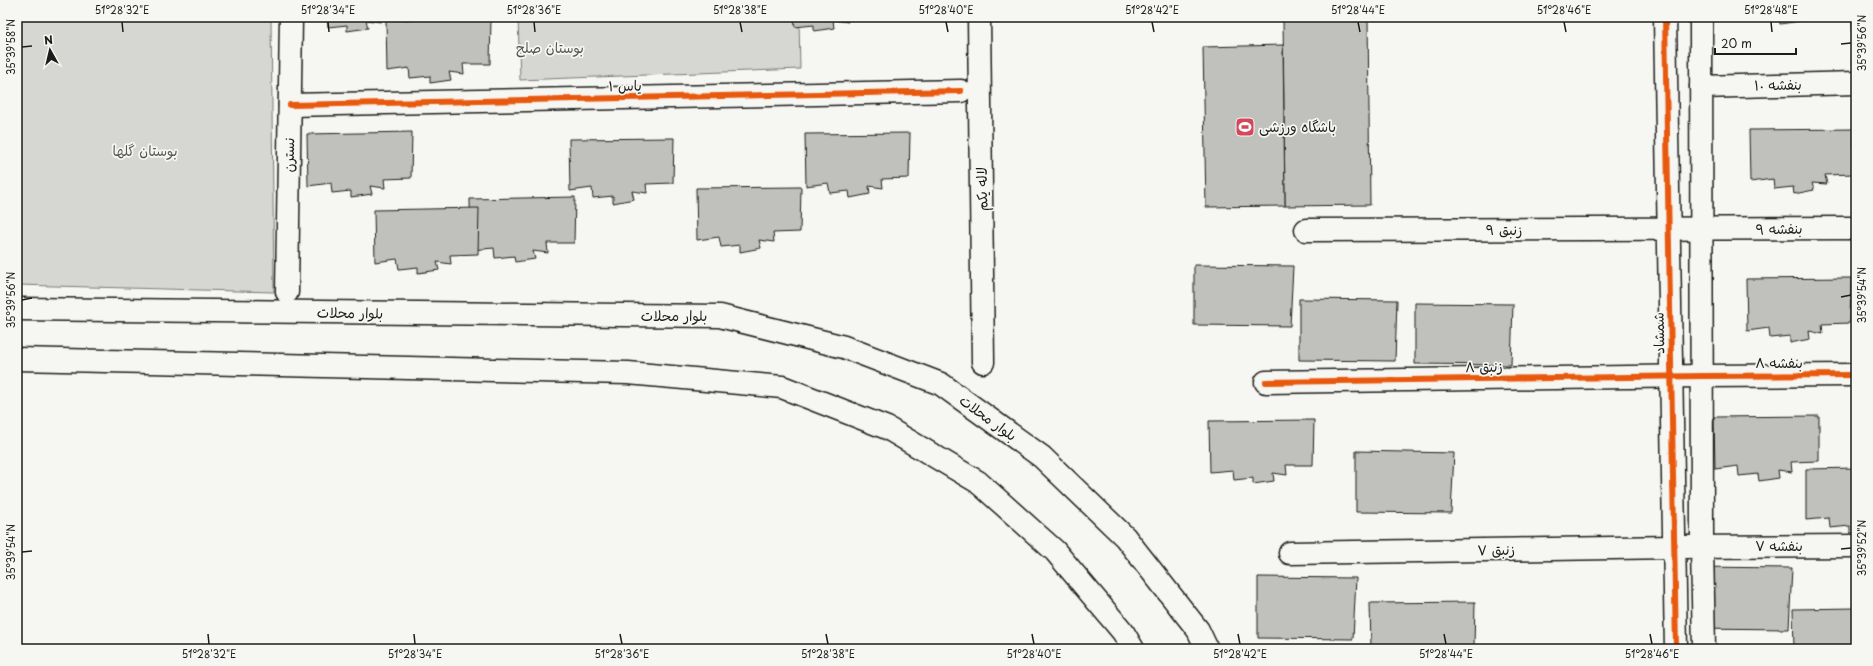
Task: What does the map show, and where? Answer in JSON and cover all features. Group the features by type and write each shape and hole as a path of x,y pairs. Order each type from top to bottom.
{"street":[{"name":"نسترن","path":"287,292 291,17"},
{"name":"لاله یکم","path":"979,17 983,362"},
{"name":"شمشاد","path":"1665,17 1670,230 1676,649"},
{"path":"1701,17 1702,546 1704,649"},
{"name":"بنفشه ۱۰","path":"1701,87 1856,83"},
{"name":"یاس ۱","path":"290,104 961,91"},
{"name":"بنفشه ۹","path":"1701,230 1856,228"},
{"name":"زنبق ۹","path":"1306,230 1701,230"},
{"name":"بلوار محلات","path":"17,309 720,316 844,347 940,384 1042,457 1125,537 1198,630 1207,649"},
{"path":"17,359 628,373 782,387 887,428 978,482 1056,551 1123,632 1133,649"},
{"name":"بنفشه ۸","path":"1702,376 1856,375"},
{"name":"زنبق ۸","path":"1266,382 1702,376"},
{"name":"بنفشه ۷","path":"1702,546 1856,546"},
{"name":"زنبق ۷","path":"1290,553 1702,546"}],"green space":[{"name":"بوستان گلها","path":"17,17 271,17 274,292 17,285"},
{"name":"بوستان صلح","path":"518,17 799,17 800,69 520,80"}],"building":[{"path":"327,17 380,17 381,22 366,20 368,28 347,31 347,25 328,27"},
{"path":"794,17 847,17 848,22 833,20 834,28 814,31 814,25 795,27"},
{"path":"1368,17 1370,205 1285,206 1283,18"},
{"path":"1759,17 1779,17 1760,19"},
{"path":"1779,17 1799,17 1800,21 1780,24"},
{"path":"1852,17 1856,17 1856,63 1853,64"},
{"path":"491,18 490,64 463,64 464,74 449,72 451,80 430,83 430,76 410,78 409,68 387,71 386,20"},
{"name":"باشگاه ورزشی","path":"1283,45 1285,206 1206,207 1203,47"},
{"path":"1854,129 1853,174 1825,175 1827,184 1812,183 1814,190 1794,194 1793,187 1774,189 1773,179 1750,182 1749,130"},
{"path":"412,132 411,178 384,179 385,188 370,186 372,194 351,197 351,191 332,193 331,183 308,186 307,134"},
{"path":"910,133 909,178 882,179 883,188 869,186 870,194 850,198 849,191 830,193 828,183 806,186 805,134"},
{"path":"674,138 673,183 646,184 647,193 632,191 634,199 613,203 613,196 593,198 592,188 570,191 569,139"},
{"path":"1854,159 1856,159 1856,210 1854,210"},
{"path":"801,187 800,232 773,233 774,242 759,240 761,248 740,252 740,245 721,247 719,237 697,240 696,188"},
{"path":"575,197 574,243 547,243 548,253 533,251 535,259 515,262 514,256 495,258 494,248 471,250 470,199"},
{"path":"479,208 478,254 450,255 451,264 437,262 439,270 418,273 418,267 399,269 397,259 375,262 374,210"},
{"path":"1194,265 1293,266 1290,326 1194,325"},
{"path":"1851,278 1850,323 1822,324 1823,334 1809,331 1810,339 1790,343 1790,336 1770,338 1769,328 1747,331 1746,279"},
{"path":"1299,299 1397,300 1395,361 1299,360"},
{"path":"1415,303 1513,304 1511,365 1415,364"},
{"path":"1819,416 1819,461 1791,462 1792,472 1778,470 1779,478 1759,481 1758,474 1739,476 1738,466 1715,469 1714,417"},
{"path":"1314,420 1313,465 1286,465 1287,475 1273,473 1274,481 1253,484 1253,478 1234,480 1233,470 1210,472 1209,421"},
{"path":"1356,451 1454,453 1451,513 1356,512"},
{"path":"1856,468 1856,532 1850,533 1850,526 1830,528 1829,518 1806,520 1806,469"},
{"path":"1694,567 1792,568 1789,629 1694,628"},
{"path":"1258,577 1356,578 1353,639 1258,638"},
{"path":"1475,602 1474,647 1371,649 1370,603"},
{"path":"1856,608 1856,649 1794,649 1793,609"}],"cycle path":[{"path":"1665,17 1676,649"},
{"path":"290,105 961,91"},
{"path":"1266,382 1856,375"}],"place":[{"name":"باشگاه ورزشی","path":"1245,127"}]}
